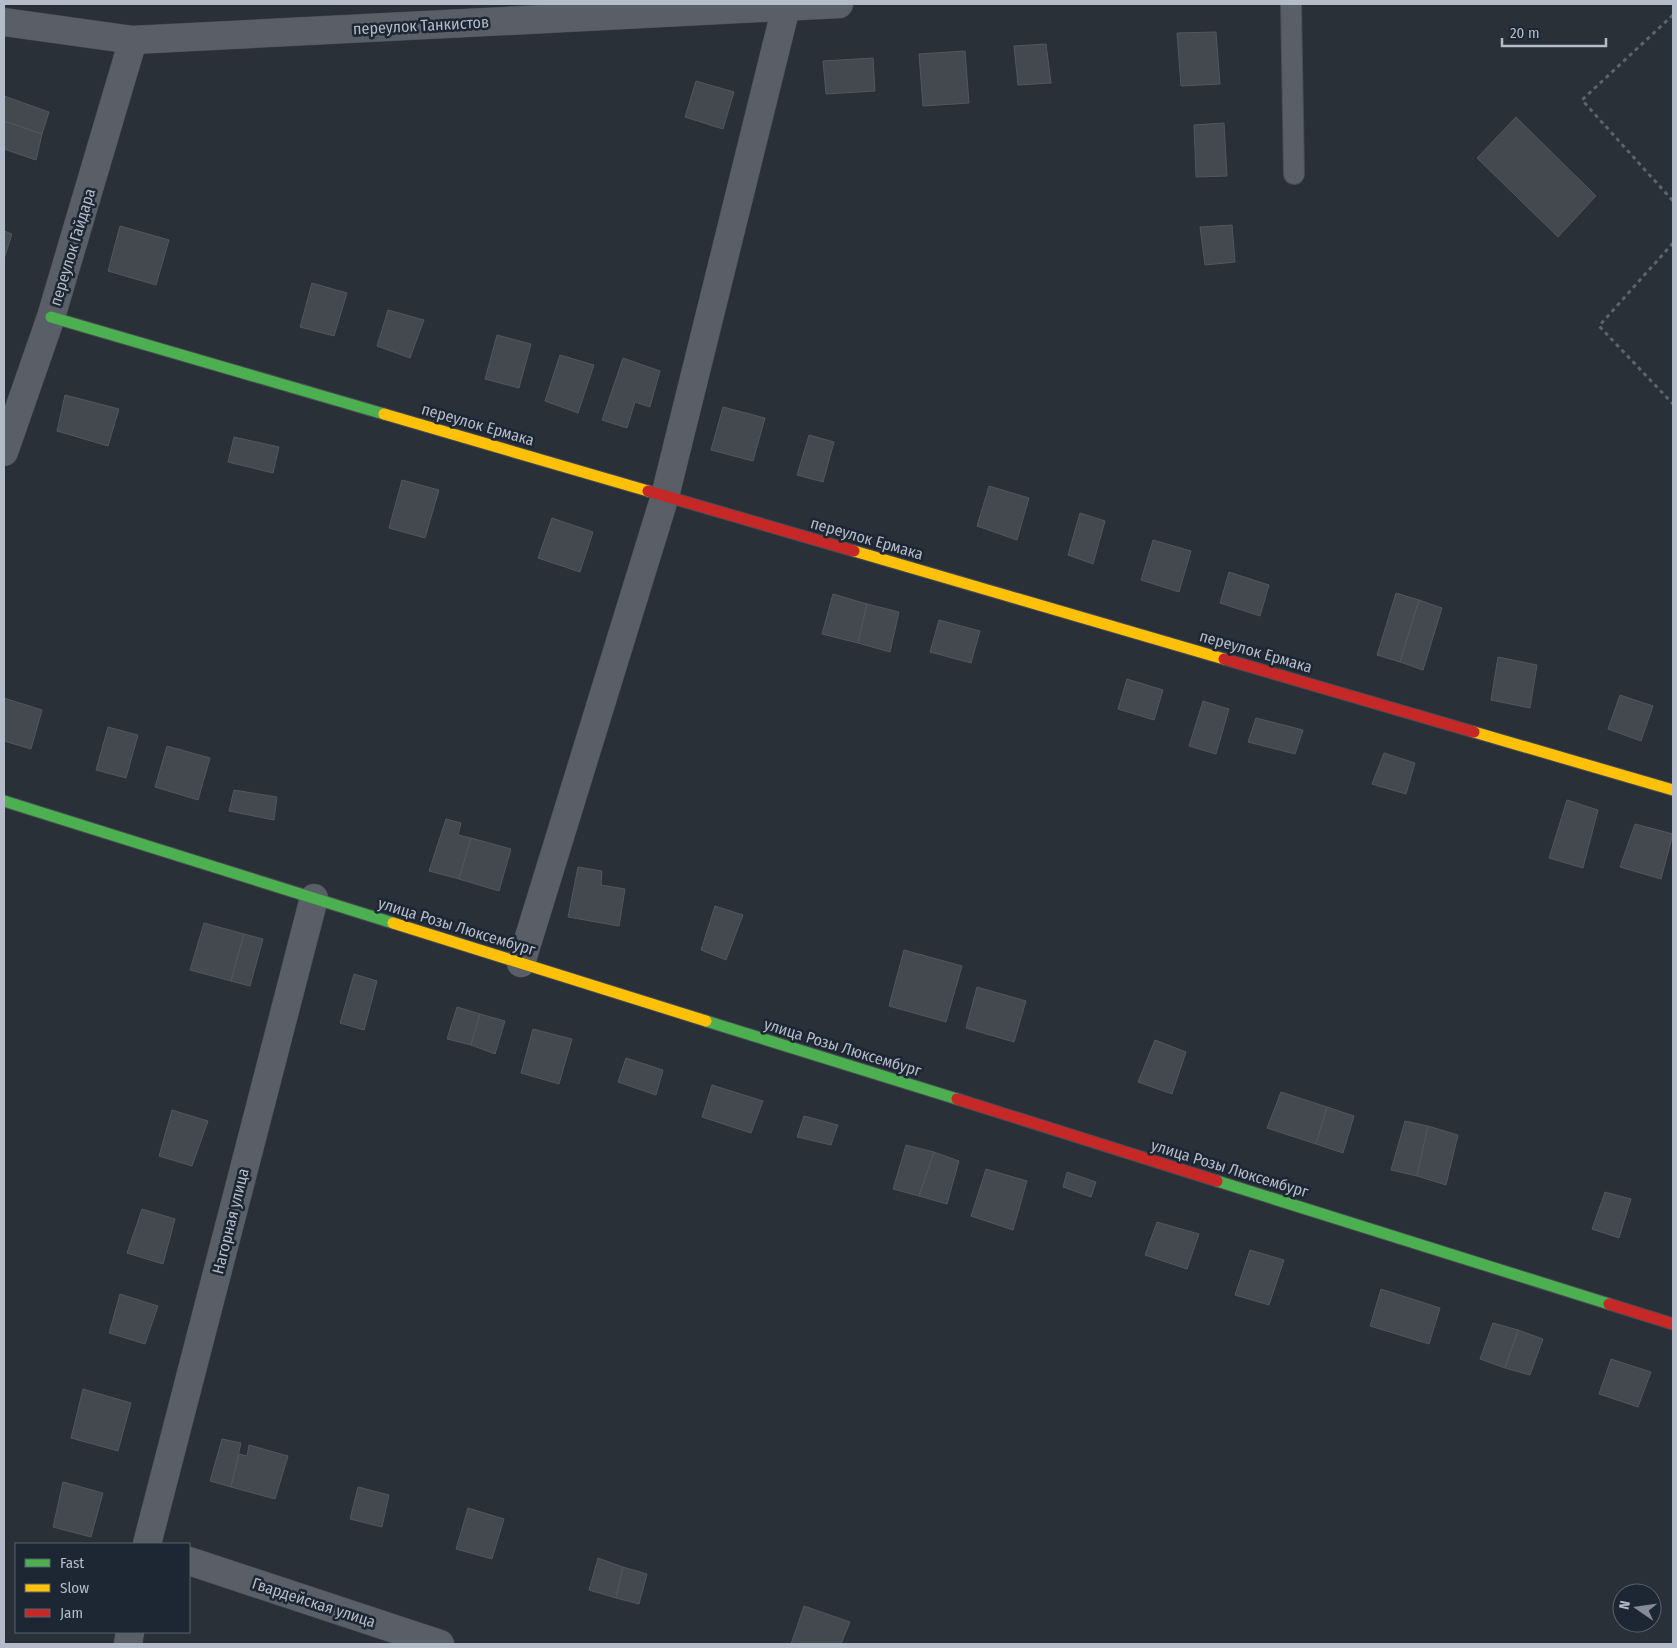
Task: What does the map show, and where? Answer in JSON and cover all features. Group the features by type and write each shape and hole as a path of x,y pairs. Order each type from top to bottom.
{"street":[{"name":"переулок Танкистов","path":"4,22 133,40 840,4"},
{"path":"521,963 664,496 786,7"},
{"name":"переулок Гайдара","path":"4,452 51,317 133,40"},
{"name":"переулок Ермака","path":"51,317 1673,790"},
{"name":"улица Розы Люксембург","path":"4,801 1673,1324"},
{"name":"Нагорная улица","path":"147,1543 314,898"},
{"name":"Гвардейская улица","path":"190,1561 440,1644"}],"lane":[{"path":"1291,4 1294,174"}],"path":[{"path":"1673,15 1582,100 1673,201"},
{"path":"1673,243 1599,326 1673,404"}],"building":[{"path":"1216,32 1220,84 1181,86 1177,33"},
{"path":"1046,44 1051,83 1018,85 1014,46"},
{"path":"965,51 969,103 923,106 919,54"},
{"path":"873,58 875,91 826,94 823,61"},
{"path":"696,81 734,92 723,129 685,117"},
{"path":"4,96 49,112 42,134 4,121"},
{"path":"1516,117 1596,196 1558,237 1477,158"},
{"path":"4,121 42,134 36,160 4,149"},
{"path":"1224,123 1227,176 1196,177 1194,125"},
{"path":"1232,225 1235,262 1205,265 1200,227"},
{"path":"120,226 169,240 156,285 108,271"},
{"path":"4,231 12,234 4,259"},
{"path":"312,283 347,293 334,336 300,327"},
{"path":"388,310 424,320 410,358 377,346"},
{"path":"497,335 531,344 519,388 485,379"},
{"path":"560,355 594,365 578,413 545,401"},
{"path":"623,358 660,371 650,407 635,402 627,428 602,420"},
{"path":"65,395 119,409 108,446 57,431"},
{"path":"723,407 765,418 753,461 711,450"},
{"path":"809,435 834,442 823,482 797,475"},
{"path":"234,437 279,447 273,473 228,462"},
{"path":"402,480 439,490 425,538 389,528"},
{"path":"989,486 1029,498 1017,540 977,526"},
{"path":"1080,513 1105,521 1093,564 1068,555"},
{"path":"552,518 593,532 580,572 538,558"},
{"path":"1153,540 1191,551 1179,592 1141,580"},
{"path":"1229,572 1269,585 1260,616 1220,603"},
{"path":"1396,593 1419,600 1400,662 1377,655"},
{"path":"833,594 867,604 858,643 822,634"},
{"path":"1419,600 1442,608 1423,670 1400,662"},
{"path":"867,604 899,612 890,652 858,643"},
{"path":"939,620 980,631 971,663 930,652"},
{"path":"1498,657 1537,665 1530,708 1491,700"},
{"path":"1127,679 1163,690 1154,720 1118,709"},
{"path":"1620,695 1653,706 1641,741 1608,729"},
{"path":"4,698 42,710 31,749 4,741"},
{"path":"1203,701 1229,709 1216,754 1189,746"},
{"path":"1256,718 1303,730 1295,754 1248,742"},
{"path":"108,727 138,735 126,778 96,770"},
{"path":"167,746 210,758 198,800 155,787"},
{"path":"1384,753 1415,763 1406,794 1372,784"},
{"path":"234,790 277,797 274,820 229,811"},
{"path":"1567,800 1598,810 1583,868 1549,858"},
{"path":"446,819 461,823 458,835 471,838 459,879 429,871"},
{"path":"1635,824 1673,834 1661,879 1620,867"},
{"path":"471,838 511,849 499,891 459,879"},
{"path":"578,867 602,871 601,885 625,889 619,926 568,917"},
{"path":"715,906 743,915 726,960 701,950"},
{"path":"204,923 244,934 231,981 190,970"},
{"path":"244,934 263,939 250,986 231,981"},
{"path":"904,950 962,966 946,1022 889,1006"},
{"path":"354,974 377,981 364,1030 340,1023"},
{"path":"977,987 1026,1001 1014,1042 966,1028"},
{"path":"457,1007 480,1014 471,1045 447,1039"},
{"path":"480,1014 505,1021 495,1054 471,1045"},
{"path":"533,1029 572,1039 559,1084 521,1073"},
{"path":"1155,1040 1186,1052 1172,1094 1138,1082"},
{"path":"626,1058 663,1070 656,1095 618,1082"},
{"path":"712,1085 763,1101 751,1133 702,1117"},
{"path":"1281,1092 1327,1107 1316,1144 1267,1128"},
{"path":"1327,1107 1354,1116 1343,1153 1316,1144"},
{"path":"172,1110 208,1121 192,1166 159,1156"},
{"path":"804,1116 838,1125 831,1145 797,1137"},
{"path":"1405,1121 1428,1126 1417,1176 1391,1170"},
{"path":"1428,1126 1458,1135 1446,1185 1417,1176"},
{"path":"906,1145 934,1152 919,1196 893,1189"},
{"path":"934,1152 959,1161 947,1204 919,1196"},
{"path":"986,1169 1027,1181 1013,1230 971,1216"},
{"path":"1067,1172 1096,1182 1091,1197 1063,1187"},
{"path":"1605,1192 1631,1199 1619,1238 1592,1229"},
{"path":"142,1209 175,1219 163,1264 127,1253"},
{"path":"1157,1222 1199,1234 1187,1269 1145,1255"},
{"path":"1250,1250 1284,1260 1269,1305 1235,1295"},
{"path":"1381,1289 1440,1308 1429,1344 1370,1326"},
{"path":"120,1294 158,1306 145,1344 109,1333"},
{"path":"1493,1323 1518,1330 1505,1368 1480,1359"},
{"path":"1518,1330 1543,1339 1530,1375 1505,1368"},
{"path":"1611,1359 1651,1372 1638,1407 1599,1394"},
{"path":"83,1389 131,1403 118,1451 71,1438"},
{"path":"222,1439 241,1443 231,1487 210,1481"},
{"path":"249,1445 288,1456 275,1499 231,1487 239,1454 247,1456"},
{"path":"63,1482 103,1493 91,1537 53,1527"},
{"path":"358,1487 389,1495 382,1527 350,1519"},
{"path":"468,1508 504,1519 492,1559 456,1549"},
{"path":"598,1558 623,1567 616,1598 589,1590"},
{"path":"623,1567 647,1574 639,1604 616,1598"},
{"path":"804,1606 850,1622 841,1644 791,1644"}],"traffic: fast":[{"path":"51,317 384,414"},
{"path":"4,801 393,923"},
{"path":"706,1021 957,1099"},
{"path":"1217,1181 1609,1304"}],"traffic: slow":[{"path":"384,414 648,491"},
{"path":"854,551 1224,659"},
{"path":"1474,732 1673,790"},
{"path":"393,923 706,1021"}],"traffic: jam":[{"path":"648,491 854,551"},
{"path":"1224,659 1474,732"},
{"path":"957,1099 1217,1181"},
{"path":"1609,1304 1673,1324"}]}
